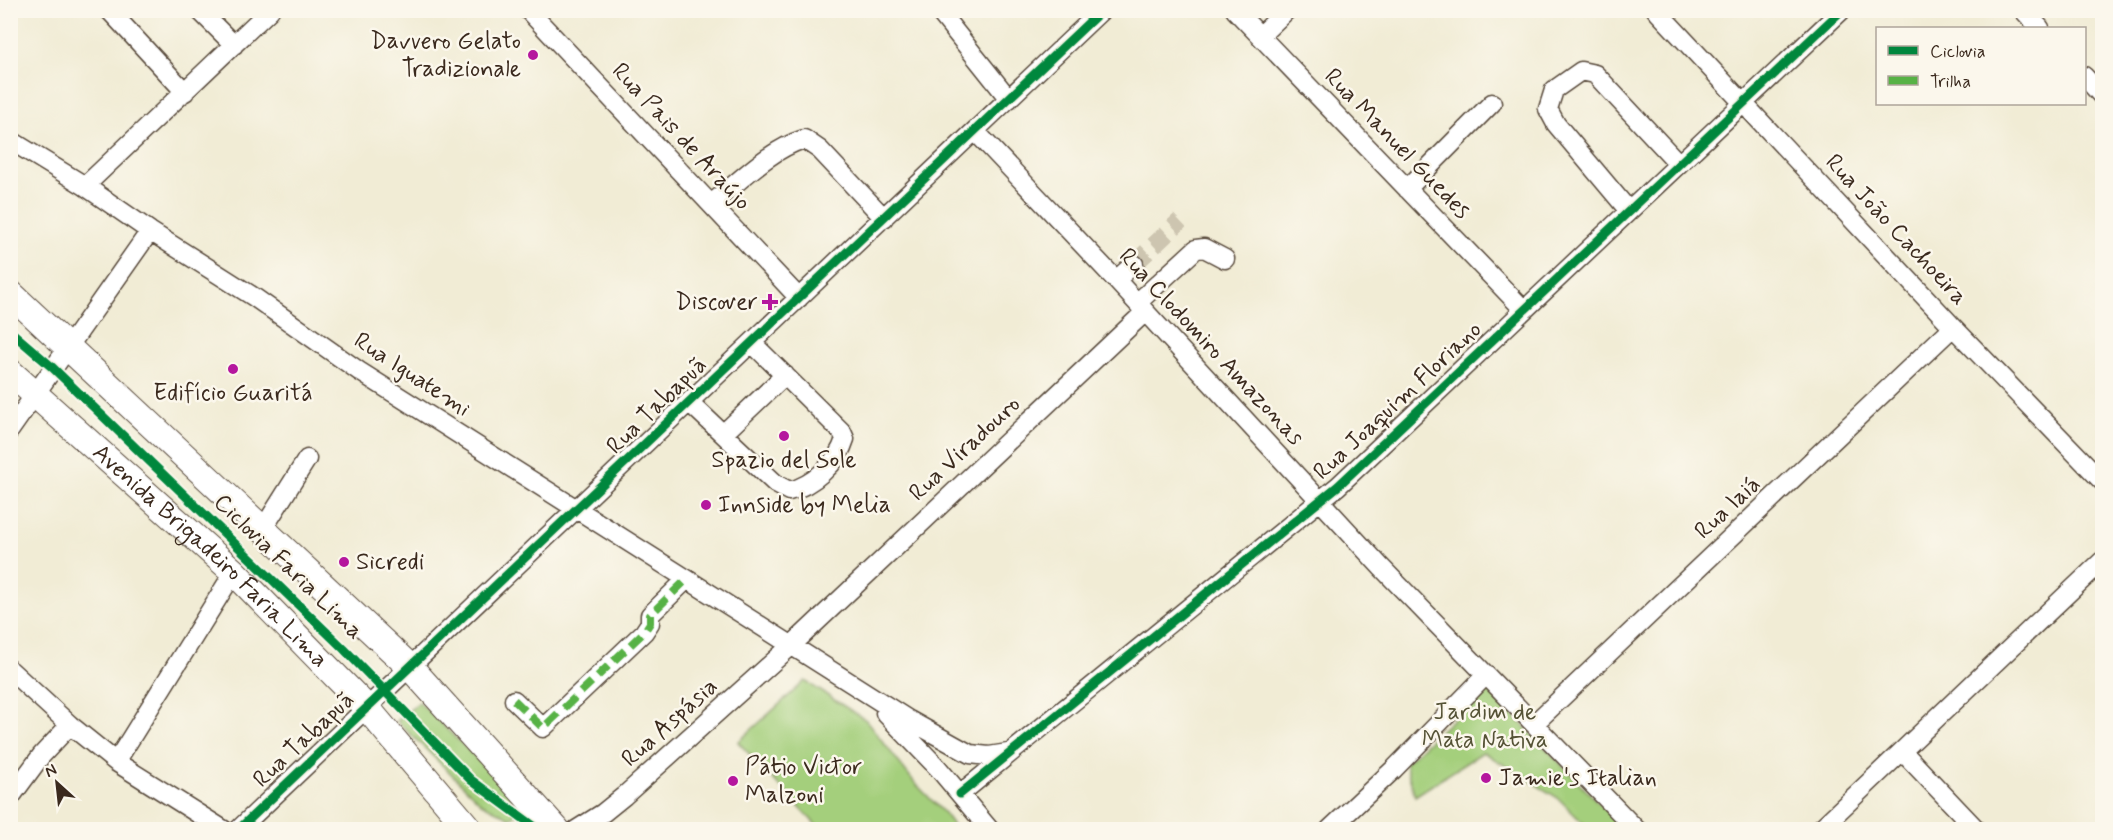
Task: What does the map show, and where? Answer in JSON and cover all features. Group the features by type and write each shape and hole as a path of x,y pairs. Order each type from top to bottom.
{"highway":[{"path":"10,293 410,667 557,830"},
{"name":"Avenida Brigadeiro Faria Lima","path":"10,372 234,572 367,708 462,820 487,830"}],"street":[{"path":"109,10 185,92"},
{"path":"199,10 234,45"},
{"path":"85,186 270,10"},
{"name":"Rua Pais de Araújo","path":"528,10 799,298"},
{"path":"938,10 1009,99"},
{"name":"Rua Tabapuã","path":"238,830 1102,10"},
{"name":"Rua Manuel Guedes","path":"1235,10 1524,310"},
{"path":"1260,36 1287,10"},
{"name":"Rua João Cachoeira","path":"1656,10 1953,327 2103,481"},
{"name":"Rua Joaquim Floriano","path":"960,794 1320,501 1842,10"},
{"path":"2023,10 2039,27"},
{"path":"1629,211 1556,124 1548,110 1554,90 1581,71 1595,74 1679,164"},
{"path":"2086,77 2103,96"},
{"path":"1407,189 1492,103"},
{"name":"Rua Clodomiro Amazonas","path":"975,131 1381,567 1637,830"},
{"path":"711,204 777,151 804,139 820,150 884,218"},
{"name":"Rua Iguatemi","path":"10,140 85,186 150,231 254,297 359,371 867,694"},
{"path":"10,430 150,231"},
{"name":"Rua Viradouro","path":"792,645 1141,308 1196,249 1204,248 1225,259"},
{"path":"1116,280 1134,264"},
{"name":"Rua Iaiá","path":"1535,723 1953,327"},
{"path":"689,402 776,484 789,491 802,488 820,474 843,448 845,439 842,432 752,343"},
{"path":"723,434 785,375"},
{"path":"262,529 307,459"},
{"path":"1819,830 2103,561"},
{"path":"116,762 234,572"},
{"path":"514,700 543,728 644,632 650,623 650,615 687,579"},
{"name":"Rua Aspásia","path":"576,830 624,796 792,645"},
{"path":"10,670 70,725 116,762 224,830"},
{"path":"1329,830 1394,769 1486,675"},
{"path":"867,694 970,754 989,756 1008,753"},
{"path":"867,694 960,794 990,830"},
{"path":"10,798 41,756 70,725"},
{"path":"1902,752 1977,830"}],"green space":[{"path":"805,681 866,720 915,783 956,829 820,829 738,742"},
{"name":"Jardim de Mata Nativa","path":"1487,688 1624,829 1589,829 1558,798 1483,752 1415,796 1405,763"},
{"path":"419,702 527,808 510,818 481,803 397,721"}],"tunnel":[{"path":"1134,264 1180,221"}],"marked path":[{"path":"514,700 543,728 644,632 650,623 650,615 687,579"}],"cycle path":[{"path":"238,830 1102,10"},
{"path":"960,794 1338,486 1842,10"},
{"name":"Ciclovia Faria Lima","path":"10,331 53,368 344,649 471,780 539,830"}],"place":[{"name":"Davvero Gelato Tradizionale","path":"533,55"},
{"name":"Discover","path":"770,302"},
{"name":"Edifício Guaritá","path":"233,369"},
{"name":"Spazio del Sole","path":"784,436"},
{"name":"Innside by Melia","path":"706,505"},
{"name":"Sicredi","path":"344,562"},
{"name":"Jamie's Italian","path":"1486,778"},
{"name":"Pátio Victor Malzoni","path":"733,781"}]}
